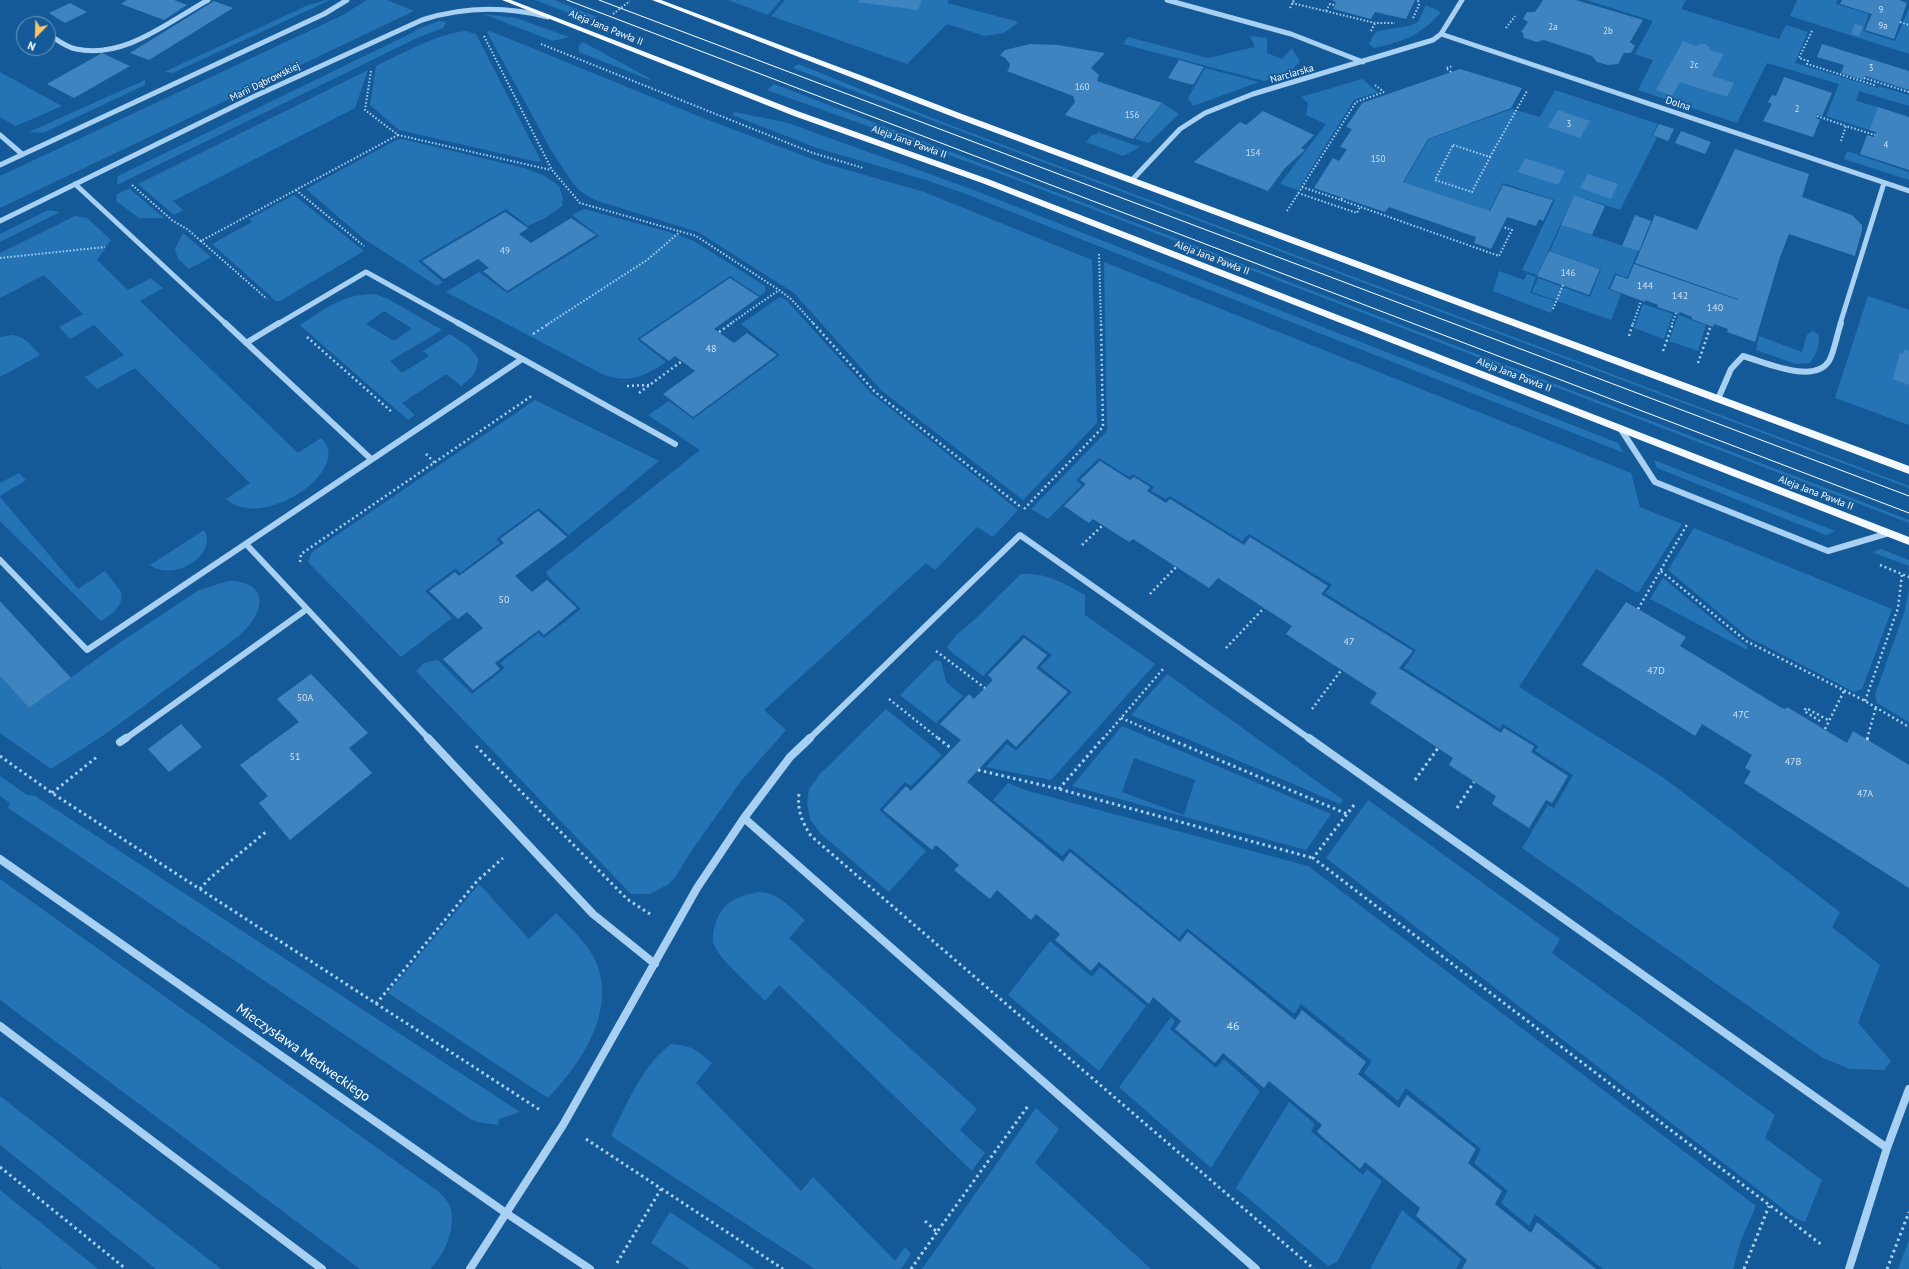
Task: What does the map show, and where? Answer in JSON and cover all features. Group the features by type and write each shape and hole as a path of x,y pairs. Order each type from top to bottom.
{"main road":[{"name":"Aleja Jana Pawła II","path":"505,0 797,114 985,181 1909,541"},
{"path":"655,0 1909,470"}],"street":[{"path":"56,39 74,49 85,51 109,49 143,38 208,0"},
{"path":"0,165 324,14 347,0"},
{"path":"1166,0 1268,26 1316,41 1362,62"},
{"name":"Narciarska","path":"1132,180 1180,129 1205,113 1253,94 1434,40 1441,34 1462,0"},
{"name":"Marii Dąbrowskiej","path":"0,221 302,73 431,17 465,10 490,8 519,10 550,18"},
{"name":"Dolna","path":"1441,34 1909,191"},
{"path":"0,135 22,154"},
{"path":"1718,399 1734,364 1738,358 1743,356 1803,373 1819,371 1829,361 1884,183"},
{"path":"75,184 371,459"},
{"path":"246,343 366,272 675,444"},
{"path":"0,560 87,650 522,359"},
{"path":"1620,428 1655,482 1828,551 1889,533"},
{"path":"470,1269 563,1124 601,1060 697,888 744,818 790,757 1020,535 1175,643 1886,1148"},
{"path":"246,545 593,914 655,964"},
{"path":"120,742 307,609"},
{"path":"744,818 1256,1269"},
{"name":"Mieczysława Medweckiego","path":"0,859 506,1213 590,1269"},
{"path":"0,1026 322,1269"},
{"path":"1849,1269 1886,1148 1909,1089"}],"path":[{"path":"1294,0 1292,3 1375,23 1396,23"},
{"path":"1412,20 1419,5 1418,0"},
{"path":"1326,11 1330,4 1334,5"},
{"path":"1900,22 1909,24"},
{"path":"1812,31 1799,58 1808,61 1807,64 1874,85 1875,82"},
{"path":"538,43 813,153 865,168"},
{"path":"489,47 552,170 580,203 696,236 779,290 791,299 875,392 1030,514"},
{"path":"371,70 366,110 398,135 552,170"},
{"path":"1864,78 1909,92"},
{"path":"1286,212 1356,102 1384,92"},
{"path":"1490,157 1453,145 1435,180 1472,192 1516,110"},
{"path":"1351,111 1356,113"},
{"path":"1816,116 1875,134"},
{"path":"1838,148 1846,126"},
{"path":"201,241 398,135"},
{"path":"130,183 173,221 187,229 271,302"},
{"path":"1302,187 1499,256 1512,230 1503,227"},
{"path":"296,190 326,214"},
{"path":"1298,193 1357,213 1360,207"},
{"path":"533,335 647,260 681,232"},
{"path":"0,258 106,247"},
{"path":"1024,509 1103,427 1099,253 1106,256"},
{"path":"1556,301 1563,286"},
{"path":"719,332 779,290"},
{"path":"1631,328 1641,301"},
{"path":"1667,340 1676,313"},
{"path":"1702,352 1710,325"},
{"path":"312,341 398,417"},
{"path":"616,412 682,361"},
{"path":"303,568 300,563 301,554 537,393"},
{"path":"430,458 434,463"},
{"path":"1638,609 1688,525 1694,498"},
{"path":"1078,549 1103,525"},
{"path":"1147,597 1176,567"},
{"path":"1661,571 1746,641 1865,701 1909,726"},
{"path":"1865,701 1898,608 1902,574"},
{"path":"1225,650 1264,608"},
{"path":"929,655 940,644"},
{"path":"934,650 985,688"},
{"path":"1059,789 1164,668"},
{"path":"1311,711 1342,669"},
{"path":"1825,729 1844,691"},
{"path":"882,703 893,692"},
{"path":"888,697 952,749"},
{"path":"1867,740 1876,707"},
{"path":"1820,721 1804,711 1806,708 1830,721"},
{"path":"1120,718 1347,814"},
{"path":"471,740 627,900"},
{"path":"1413,782 1438,748"},
{"path":"52,793 104,752"},
{"path":"0,756 52,793 536,1108"},
{"path":"978,770 1059,789 1313,858 1822,1245"},
{"path":"1455,811 1474,782"},
{"path":"802,787 798,794 800,819 811,836 1314,1269"},
{"path":"1313,858 1355,803"},
{"path":"200,889 210,878 267,831"},
{"path":"376,1004 477,881"},
{"path":"911,1269 1064,1055"},
{"path":"590,1142 783,1269"},
{"path":"0,1167 126,1269"},
{"path":"613,1269 660,1189"},
{"path":"1744,1269 1769,1206"},
{"path":"1887,1269 1909,1212"},
{"path":"925,1221 937,1232"}],"shaded area":[{"path":"330,0 173,73 164,72 306,6"},
{"path":"367,0 387,0 414,11 0,208 0,176 341,16"},
{"path":"535,0 554,0 597,17 590,21"},
{"path":"728,0 781,0 768,15"},
{"path":"785,0 949,0 947,3 1019,22 1004,33 985,36 947,24 907,64 771,16"},
{"path":"1586,0 1686,0 1681,9 1779,39 1786,25 1808,32 1795,63 1878,88 1878,86 1909,95 1909,106 1859,91 1856,101 1878,107 1869,130 1826,116 1839,84 1767,63 1737,123 1638,90 1653,60 1635,54 1653,21"},
{"path":"1797,0 1837,0 1836,4 1869,14 1863,31 1895,41 1909,8 1909,54 1790,16"},
{"path":"1426,5 1441,12 1426,27 1403,40 1394,43 1374,48 1369,44 1374,34 1378,31 1409,26 1418,22"},
{"path":"483,14 516,18 569,37 553,41"},
{"path":"439,21 446,22 443,28 419,37 117,185 118,176 416,31 415,30"},
{"path":"465,31 476,34 541,161 538,162 399,130 370,105 376,66 431,40"},
{"path":"490,31 708,120 823,163 924,192 1092,260 1097,423 1023,500 882,391 794,293 698,232 590,198 578,189 551,150 487,32"},
{"path":"1250,36 1267,38 1267,53 1282,59 1292,48 1300,62 1288,73 1264,81 1123,44 1128,37 1208,58 1255,47"},
{"path":"583,42 651,79 650,80 579,52 579,45"},
{"path":"798,64 942,122 1909,486 1909,488 793,68"},
{"path":"1205,68 1259,82 1193,106 1188,98"},
{"path":"368,70 355,108 173,201 183,210 174,215 138,184"},
{"path":"0,72 62,106 16,126 0,117"},
{"path":"1362,79 1378,92 1354,100 1298,190 1280,184 1326,124 1306,115 1308,103 1301,97"},
{"path":"145,80 145,85 43,133 29,132"},
{"path":"774,84 1909,520 1909,523 996,172 767,90"},
{"path":"1555,90 1658,124 1652,135 1657,137 1620,210 1574,195 1537,275 1522,270 1555,200 1503,183 1489,211 1404,182 1429,139 1512,109 1540,117"},
{"path":"1162,103 1179,114 1149,143 1135,139"},
{"path":"735,112 788,123 971,189 1618,443 1624,453 966,194 926,180 817,148 732,115"},
{"path":"1098,132 1140,147 1123,156 1086,142 1093,134 1096,135"},
{"path":"402,139 524,168 545,176 559,186 563,198 562,206 545,218 528,226 506,209 418,261 443,282 437,286 364,239 306,189 396,140"},
{"path":"1847,151 1909,172 1909,180 1844,159"},
{"path":"130,188 164,218 139,218 116,201 117,194"},
{"path":"294,195 364,251 280,301 276,301 212,244 252,222 249,219"},
{"path":"584,209 669,232 694,241 765,286 765,292 760,296 730,276 637,339 666,362 650,372 628,379 602,374 446,292 479,272 507,293 599,236 572,215"},
{"path":"48,210 60,212 0,242 0,234"},
{"path":"75,216 87,218 111,240 97,260 128,290 151,278 163,288 140,301 298,453 321,438 328,451 326,466 315,480 300,493 281,503 261,508 242,507 226,499 250,483 135,368 97,389 85,377 124,355 94,325 70,339 59,327 83,314 44,275 0,298 0,253"},
{"path":"1561,225 1638,251 1627,278 1615,273 1608,289 1621,294 1611,320 1532,292 1538,278 1590,297 1601,269 1550,251"},
{"path":"183,233 211,257 189,269 178,259 175,249"},
{"path":"1104,262 1631,473 1640,507 1682,524 1638,593 1596,569 1519,687 1664,778 1840,912 1832,927 1880,965 1858,1023 1891,1061 1884,1070 1850,1069 1823,1058 1522,848 1548,805 1554,808 1573,775 1535,751 1538,746 1503,724 1500,729 1404,668 1416,650 1325,593 1332,585 1249,534 1242,541 1170,496 1166,499 1151,491 1154,487 1133,474 1129,477 1099,458 1076,480 1082,485 1048,519 1031,509 1107,431"},
{"path":"1499,271 1524,280 1527,274 1536,277 1530,293 1555,301 1551,313 1493,291"},
{"path":"374,294 388,299 442,330 390,361 402,373 429,356 423,351 450,334 469,347 478,358 477,367 473,375 461,386 446,374 402,403 415,415 408,420 300,325 326,308 344,300","holes":["384,311 411,328 394,341 366,324"]},
{"path":"1868,296 1909,310 1909,425 1835,398"},
{"path":"780,297 786,300 871,393 1018,510 993,537 977,527 935,570 926,563 764,710 786,730 741,781 669,884 650,894 631,894 416,671 424,663 438,660 472,694 505,668 500,663 538,633 544,638 581,609 548,576 546,572 700,450 648,415 669,401 693,419 780,355 741,324"},
{"path":"1643,304 1673,314 1664,339 1634,328"},
{"path":"1678,315 1706,325 1698,351 1669,341"},
{"path":"1812,331 1818,334 1819,342 1816,353 1810,363 1796,364 1756,350 1759,336 1802,352 1807,335"},
{"path":"12,335 25,340 40,355 0,377 0,337"},
{"path":"535,400 659,461 569,535 539,508 496,539 500,543 460,573 456,568 425,591 452,618 401,657 308,562 312,552"},
{"path":"1654,460 1835,531 1826,535 1657,468"},
{"path":"19,473 26,480 0,496 0,483"},
{"path":"0,497 78,589 105,571 121,592 121,601 116,609 101,621 0,521"},
{"path":"1694,528 1892,609 1862,689 1854,692 1748,637 1668,570"},
{"path":"204,530 207,539 205,548 200,556 191,563 181,568 170,570 160,570 150,565"},
{"path":"1881,549 1909,560 1909,566 1872,552"},
{"path":"1021,574 1039,575 1054,579 1085,595 1085,615 1155,664 1051,780 986,767 1007,744 1016,751 1072,692 1040,667 1052,655 1023,634 983,676 950,651 947,647 957,634 972,622"},
{"path":"1663,578 1747,646 1747,650 1650,599"},
{"path":"228,581 242,582 252,586 257,592 260,600 259,608 255,617 248,626 240,635 107,733 51,769 0,733 0,676 29,708 119,643 199,590"},
{"path":"1909,589 1909,722 1877,703 1875,695 1905,610"},
{"path":"935,660 941,661 946,682 963,696 936,723 900,695"},
{"path":"1167,674 1343,800 1340,804 1131,715"},
{"path":"886,709 942,755 911,786 905,782 879,810 926,851 889,892 821,834 810,819 807,803 809,789 820,774"},
{"path":"1122,726 1331,814 1306,850 1072,786","holes":["1134,758 1195,780 1184,815 1122,792"]},
{"path":"0,776 27,795 35,796 520,1112 499,1119 498,1125 477,1122 467,1117 8,808 10,803 0,796"},
{"path":"1008,783 1028,791 1308,866 1756,1206 1741,1240 1733,1269 1603,1269 1535,1214 1529,1226 1501,1203 1508,1191 1474,1163 1481,1149 1406,1088 1398,1101 1364,1073 1372,1061 1301,1004 1294,1014 1187,928 1179,938 1070,848 1062,856 993,800"},
{"path":"1368,800 1560,939 1552,953 1775,1115 1765,1138 1822,1180 1805,1222 1795,1218 1326,858"},
{"path":"0,879 439,1192 450,1207 452,1218 450,1234 444,1250 430,1269 360,1269 0,1000"},
{"path":"479,884 529,939 556,913 583,941 592,953 595,960 601,979 602,997 599,1016 592,1035 583,1052 572,1069 548,1098 388,993"},
{"path":"760,892 779,898 805,920 789,938 977,1109 960,1130 985,1153 972,1171 779,985 765,1001 727,964 720,955 715,948 713,935 716,921 722,910 731,901"},
{"path":"1050,941 1092,977 1100,967 1146,1006 1099,1071 1008,995"},
{"path":"1171,1017 1175,1021 1170,1029 1216,1068 1224,1059 1260,1091 1211,1168 1119,1087"},
{"path":"671,1044 689,1047 702,1054 712,1063 696,1083 801,1191 813,1177 895,1261 905,1247 911,1254 901,1269 815,1269 611,1136 643,1074 651,1063"},
{"path":"0,1096 221,1269 156,1269 0,1145"},
{"path":"1289,1102 1315,1124 1311,1131 1363,1175 1367,1169 1382,1181 1337,1262 1328,1266 1236,1188"},
{"path":"1036,1108 1059,1129 1035,1163 1151,1269 922,1269"},
{"path":"0,1190 98,1269 2,1269 0,1267"},
{"path":"1402,1210 1461,1259 1456,1269 1370,1269"},
{"path":"670,1212 755,1269 690,1269 651,1243"},
{"path":"1909,1240 1909,1269 1898,1269"}],"building":[{"path":"127,0 174,0 187,5 164,20 121,4"},
{"path":"859,0 922,0 918,10 858,2"},
{"path":"1331,0 1415,0 1406,19 1375,12 1371,19 1333,9 1336,2"},
{"path":"1543,0 1576,0 1643,20 1630,42 1635,46 1631,53 1624,53 1618,64 1608,65 1597,62 1592,56 1544,40 1537,42 1524,38 1523,33 1521,32 1528,22 1523,19 1527,12 1535,12"},
{"path":"1842,0 1899,0 1907,3 1894,39 1865,30 1872,14 1840,4"},
{"path":"214,1 233,8 149,60 130,53"},
{"path":"70,3 87,12 65,23 49,13"},
{"path":"1855,24 1863,26 1859,36 1851,34"},
{"path":"1683,41 1696,46 1705,44 1710,50 1724,54 1712,76 1734,83 1727,97 1680,82 1672,96 1656,90"},
{"path":"1030,44 1058,45 1105,53 1091,68 1099,75 1097,81 1162,103 1133,139 1065,115 1075,102 1073,96 1007,71 1010,64 1000,55 1005,50"},
{"path":"1822,44 1909,71 1909,90 1865,76 1863,80 1841,73 1844,65 1817,57"},
{"path":"102,53 130,66 74,98 47,84"},
{"path":"1179,60 1204,67 1193,85 1168,78"},
{"path":"1460,69 1522,88 1511,108 1428,139 1403,182 1490,211 1503,185 1553,200 1543,221 1539,219 1536,226 1507,217 1491,249 1474,243 1476,237 1389,207 1385,212 1314,188 1333,158 1339,161 1347,149 1340,147 1352,129 1346,127 1362,103"},
{"path":"1784,77 1832,93 1822,116 1817,114 1816,118 1820,120 1813,137 1763,121 1772,104 1768,102 1772,95 1776,96"},
{"path":"1878,107 1909,117 1909,170 1860,154 1867,135 1874,137 1876,132 1869,130"},
{"path":"1558,110 1590,121 1580,138 1548,127"},
{"path":"1263,111 1314,135 1301,148 1305,150 1285,168 1268,191 1194,162 1240,122 1246,125"},
{"path":"1659,124 1674,129 1668,141 1653,135"},
{"path":"1681,131 1711,142 1705,154 1675,143"},
{"path":"1735,149 1809,174 1802,197 1852,215 1862,225 1855,256 1789,234 1780,257 1755,342 1727,332 1728,329 1714,324 1713,327 1692,319 1692,317 1680,312 1679,314 1657,307 1658,305 1645,300 1645,302 1610,289 1616,275 1628,279 1634,264 1738,300 1635,263 1655,215 1697,230"},
{"path":"1525,158 1565,171 1558,185 1518,172"},
{"path":"1588,174 1618,184 1611,199 1580,188"},
{"path":"1574,195 1605,206 1592,235 1561,225"},
{"path":"505,212 528,228 519,234 531,243 571,218 596,235 507,291 483,271 489,268 478,259 444,279 422,261"},
{"path":"1635,215 1651,221 1639,251 1622,246"},
{"path":"1549,251 1600,269 1589,295 1537,276"},
{"path":"730,278 759,297 714,329 734,343 747,333 777,355 693,417 663,394 695,371 675,356 669,361 640,339"},
{"path":"1905,349 1909,351 1909,385 1893,379 1900,352 1903,354"},
{"path":"1100,461 1130,480 1134,477 1150,487 1147,491 1166,503 1170,499 1244,545 1250,537 1328,586 1321,594 1413,651 1399,668 1501,733 1504,728 1534,746 1531,752 1568,776 1552,803 1546,800 1529,828 1492,804 1496,796 1449,765 1453,758 1370,703 1377,693 1286,634 1292,626 1218,578 1209,588 1133,539 1129,542 1093,519 1089,523 1064,506 1086,484 1080,480"},
{"path":"538,511 567,537 515,576 532,592 547,580 577,608 544,635 539,630 495,663 500,669 473,690 443,659 483,628 467,612 458,619 429,591 455,572 459,576 504,543 500,539"},
{"path":"0,601 71,678 29,708 0,676"},
{"path":"1626,602 1686,637 1680,646 1780,707 1785,709 1787,707 1847,743 1853,731 1909,765 1909,888 1744,783 1751,771 1745,768 1752,755 1702,724 1695,736 1582,665"},
{"path":"1024,638 1047,655 1036,668 1068,692 1016,747 1007,739 967,782 1063,862 1070,852 1180,942 1188,932 1295,1020 1302,1010 1366,1062 1358,1074 1399,1108 1407,1095 1476,1149 1468,1163 1502,1191 1495,1204 1531,1233 1537,1222 1596,1269 1462,1269 1467,1260 1416,1216 1420,1208 1365,1162 1360,1169 1317,1132 1322,1125 1269,1081 1264,1088 1223,1053 1215,1063 1175,1029 1181,1021 1153,997 1149,1004 1099,962 1091,971 1055,940 1060,934 1036,914 1031,920 997,890 990,899 954,870 959,865 936,845 932,850 883,810 906,786 911,791 961,740 940,724 969,694 974,699 993,680 988,675"},
{"path":"311,674 368,733 349,748 372,773 290,840 259,803 268,796 240,765 299,722 277,699"},
{"path":"181,724 202,747 169,772 148,749"}],"tram line":[{"path":"567,0 1909,513"},
{"path":"599,0 1909,496"}]}
